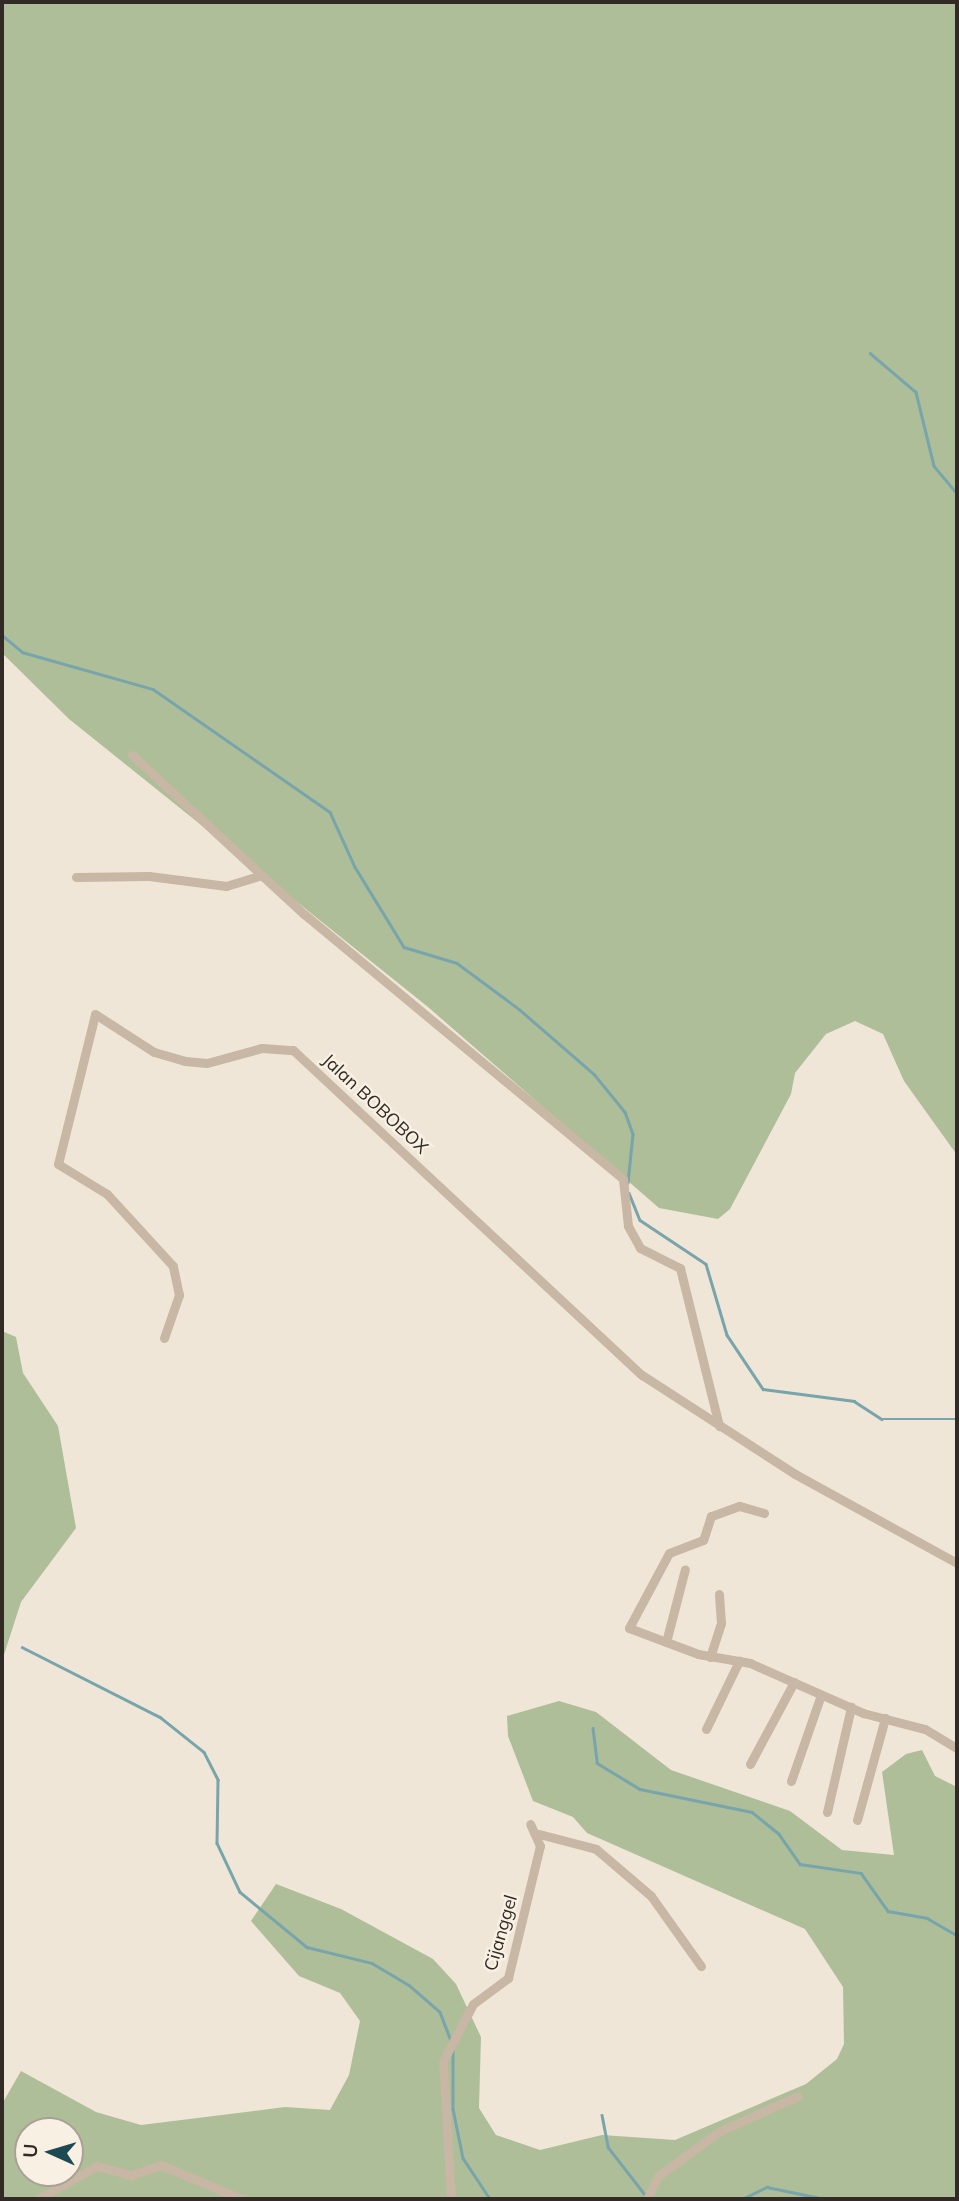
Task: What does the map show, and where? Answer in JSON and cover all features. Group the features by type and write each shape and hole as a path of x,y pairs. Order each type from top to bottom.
{"street":[{"path":"132,755 261,875 623,1179 628,1226 640,1248 680,1268 719,1426"},
{"path":"76,877 149,876 213,886 261,875"},
{"name":"Jalan BOBOBOX","path":"164,1338 179,1294 173,1266 107,1194 67,1175 57,1155 75,1114 81,1057 95,1014 154,1052 185,1061 207,1063 262,1048 293,1050 642,1375 719,1426 957,1563"},
{"path":"764,1513 739,1506 721,1511 707,1521 703,1540 669,1553 629,1628 709,1657 739,1661 851,1707 925,1729 957,1748"},
{"path":"666,1642 685,1569"},
{"path":"709,1657 721,1623 719,1594"},
{"path":"706,1729 739,1661"},
{"path":"750,1764 794,1682"},
{"path":"791,1781 821,1695"},
{"path":"827,1812 851,1707"},
{"path":"857,1820 882,1717"},
{"path":"530,1824 539,1834 596,1849 651,1896 702,1966"},
{"name":"Cijanggel","path":"450,2199 443,2061 473,2004 508,1978 539,1834"},
{"path":"647,2199 658,2176 720,2131 798,2096"},
{"path":"38,2199 97,2166 131,2175 161,2165 242,2199"}],"green space":[{"path":"2,2 957,2 957,1155 904,1081 883,1034 855,1021 826,1034 795,1073 791,1094 730,1209 718,1219 659,1208 428,1007 69,719 2,653"},
{"path":"2,1331 16,1337 23,1373 58,1426 76,1528 21,1602 2,1661"},
{"path":"559,1701 596,1712 671,1770 790,1811 842,1850 894,1855 882,1772 906,1754 922,1750 935,1776 957,1787 957,2199 2,2199 2,2104 21,2071 96,2112 141,2125 285,2107 330,2110 349,2075 360,2021 340,1993 299,1976 251,1921 276,1884 341,1909 433,1959 456,1984 481,2037 479,2108 496,2135 540,2150 602,2135 675,2140 806,2084 837,2059 844,2044 843,1987 805,1929 587,1833 573,1817 533,1801 508,1736 507,1716"}],"waterway":[{"path":"870,353 916,392 934,466 957,493"},
{"path":"2,635 22,652 153,689 330,812 355,867 404,947 457,963 519,1009 594,1074 625,1112 633,1134 628,1183"},
{"path":"629,1193 640,1220 706,1264 727,1335 763,1389 854,1401 882,1419 957,1419"},
{"path":"22,1647 160,1717 204,1752 218,1780 217,1843 240,1892 307,1947 372,1963 409,1985 440,2012 451,2040"},
{"path":"593,1728 597,1763 640,1789 752,1812 779,1834 800,1864 861,1873 888,1911 927,1918 957,1935"},
{"path":"453,2050 453,2109 463,2158 490,2199"},
{"path":"602,2115 608,2147 646,2196"},
{"path":"742,2199 767,2187 825,2199"}]}
